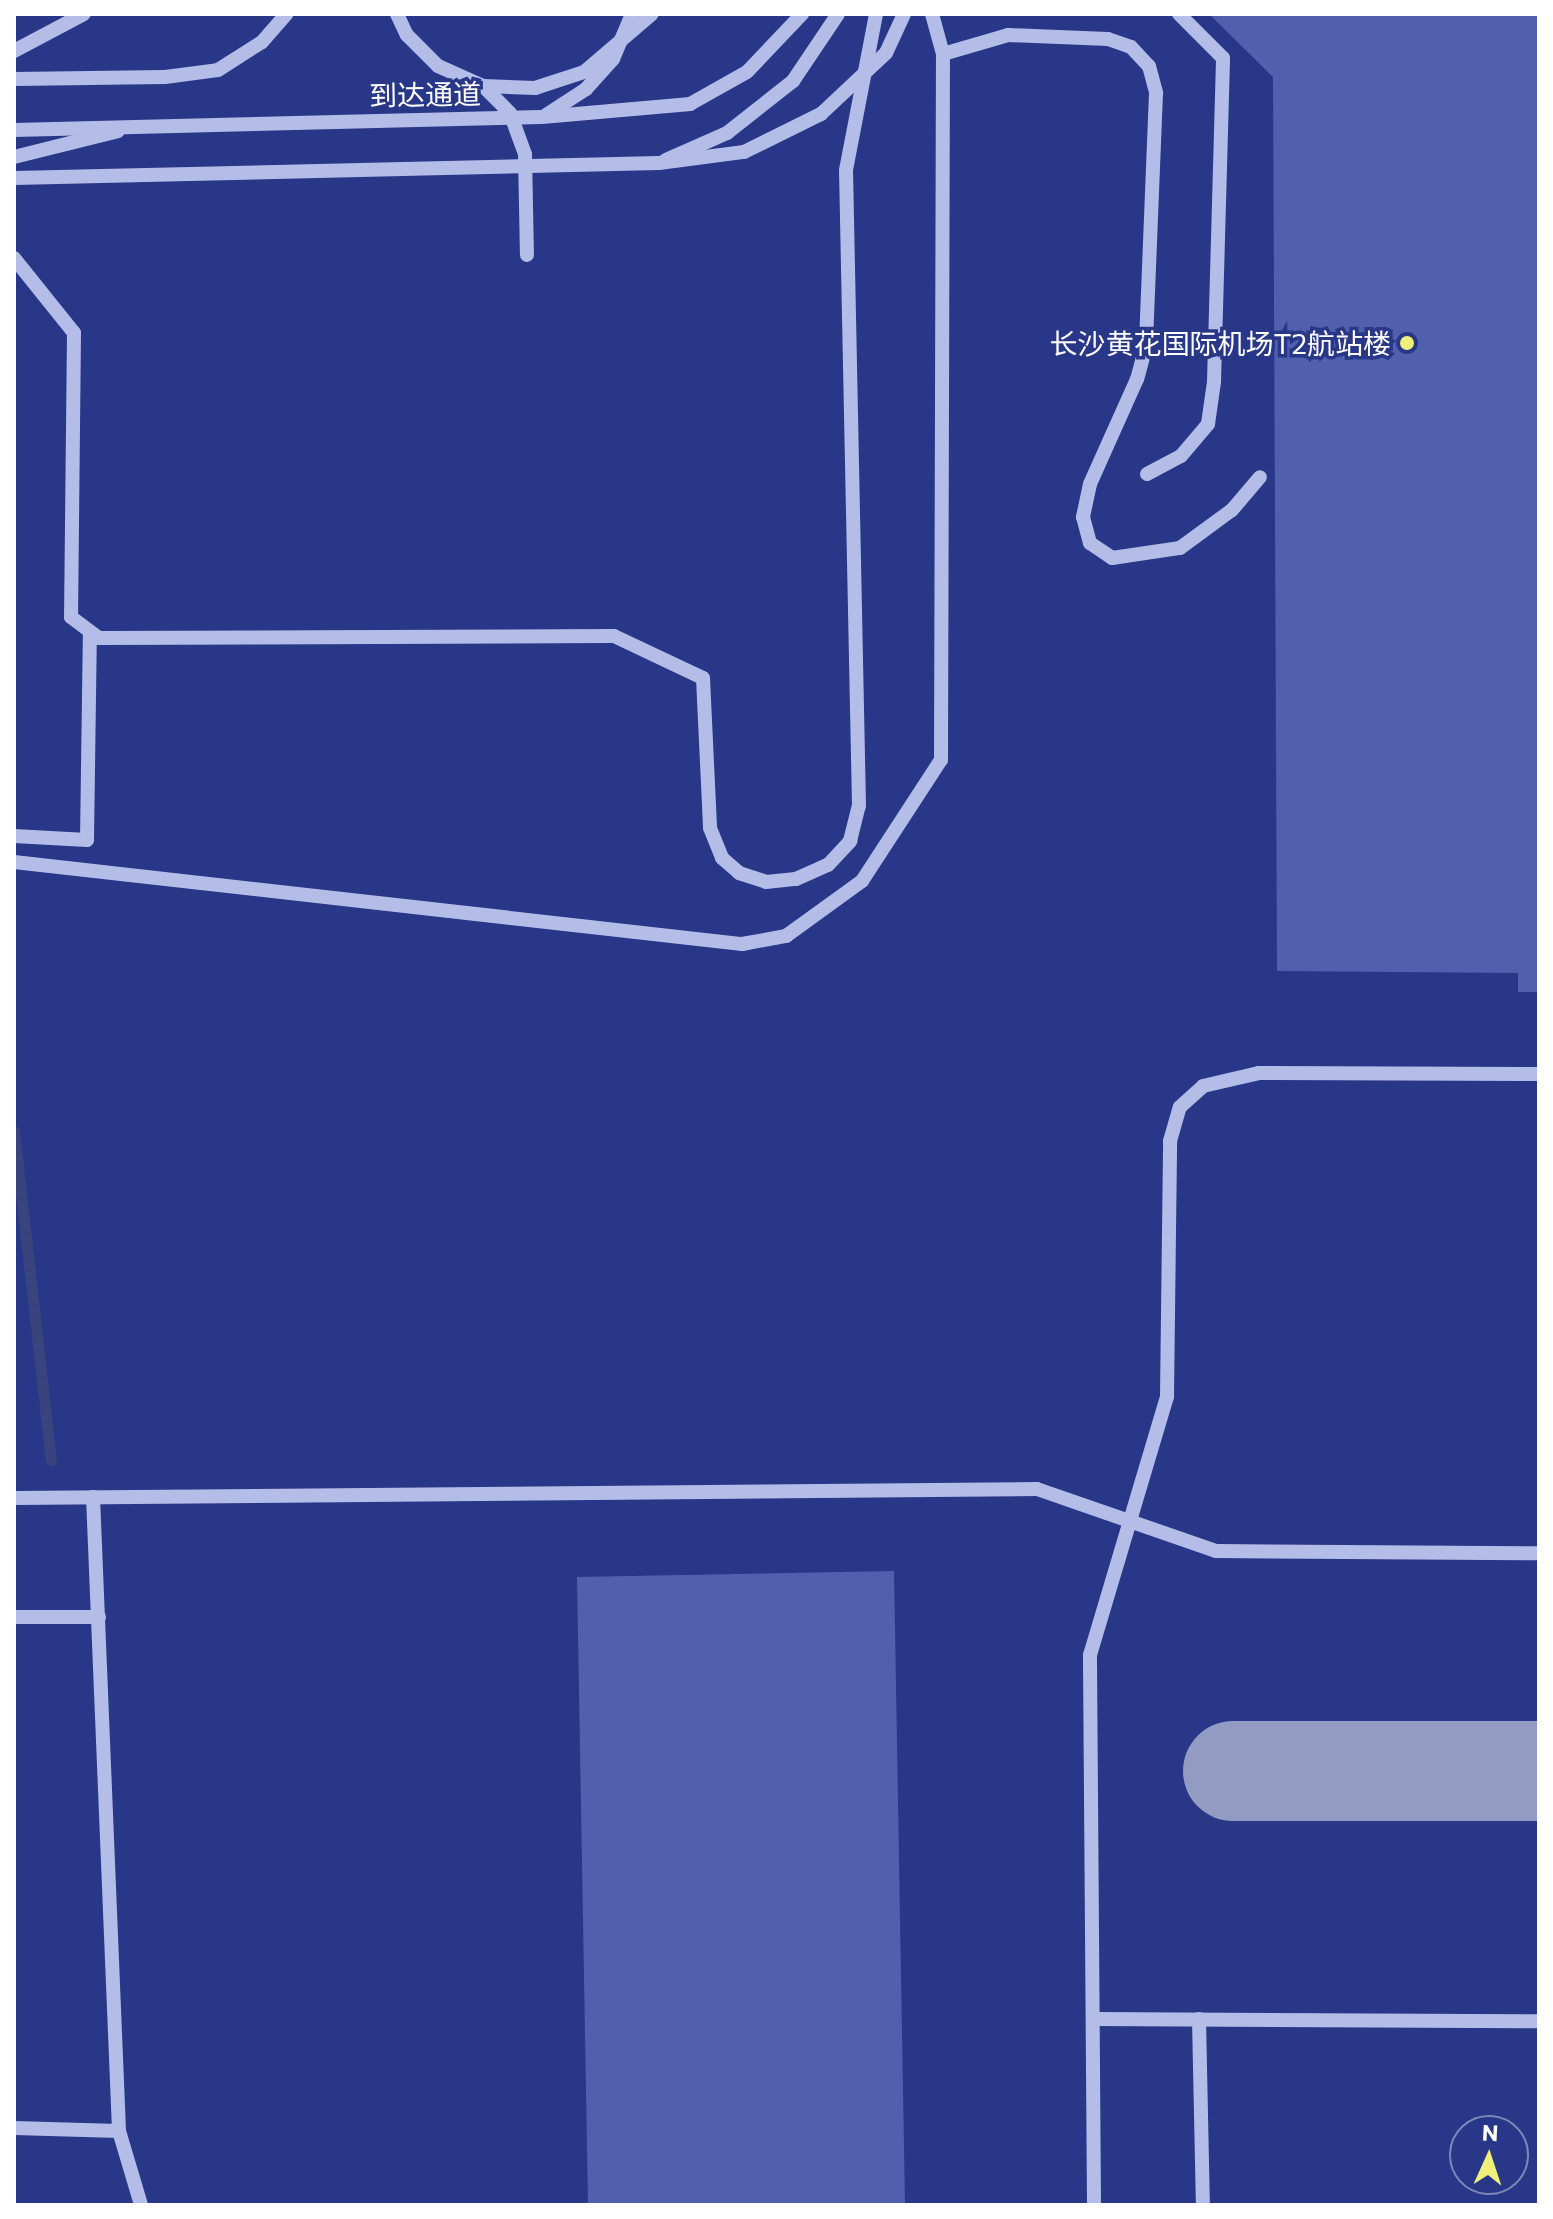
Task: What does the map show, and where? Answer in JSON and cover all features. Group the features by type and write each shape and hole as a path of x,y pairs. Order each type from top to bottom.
{"street":[{"path":"14,51 84,14"},
{"path":"14,79 165,77 218,70 262,42 286,14"},
{"path":"397,14 407,35 438,66 483,86 510,113 525,154 527,255"},
{"path":"542,117 586,89 613,59 632,14"},
{"path":"483,86 535,88 584,72 652,14"},
{"name":"到达通道","path":"14,130 542,117 690,104 747,72 802,14"},
{"path":"659,163 727,133 793,81 838,14"},
{"path":"14,258 74,333 71,617 99,638 614,636 703,678 710,828 722,858 739,873 766,882 796,879 828,865 850,841 859,806 846,170 876,14"},
{"path":"14,178 659,163 744,152 821,114 886,53 904,14"},
{"path":"14,862 742,944 786,936 862,881 941,760 943,54 932,14"},
{"path":"1147,474 1181,456 1208,424 1214,382 1223,58 1179,14"},
{"path":"943,54 1008,35 1108,39 1131,47 1149,66 1156,93 1146,346 1137,379 1090,484 1083,517 1090,543 1112,558 1180,548 1232,510 1260,477"},
{"path":"14,157 133,127"},
{"path":"14,836 87,840 90,632"},
{"path":"1094,2205 1090,1655 1167,1396 1170,1141 1180,1107 1203,1086 1259,1073 1539,1074"},
{"path":"14,1498 1037,1489 1216,1551 1539,1553"},
{"path":"93,1497 119,2131 141,2205"},
{"path":"14,1617 99,1617"},
{"path":"1093,2019 1539,2021"},
{"path":"1199,2019 1203,2205"},
{"path":"14,2128 119,2131"}],"building":[{"name":"长沙黄花国际机场T2航站楼","path":"1209,14 1539,14 1539,992 1518,992 1518,973 1277,971 1273,77"},
{"path":"894,1571 905,2205 588,2205 577,1577"}],"waterway":[{"path":"14,1131 51,1460"}],"taxiway":[{"path":"1233,1771 1539,1771"}],"place":[{"name":"长沙黄花国际机场T2航站楼","path":"1407,343"}]}
